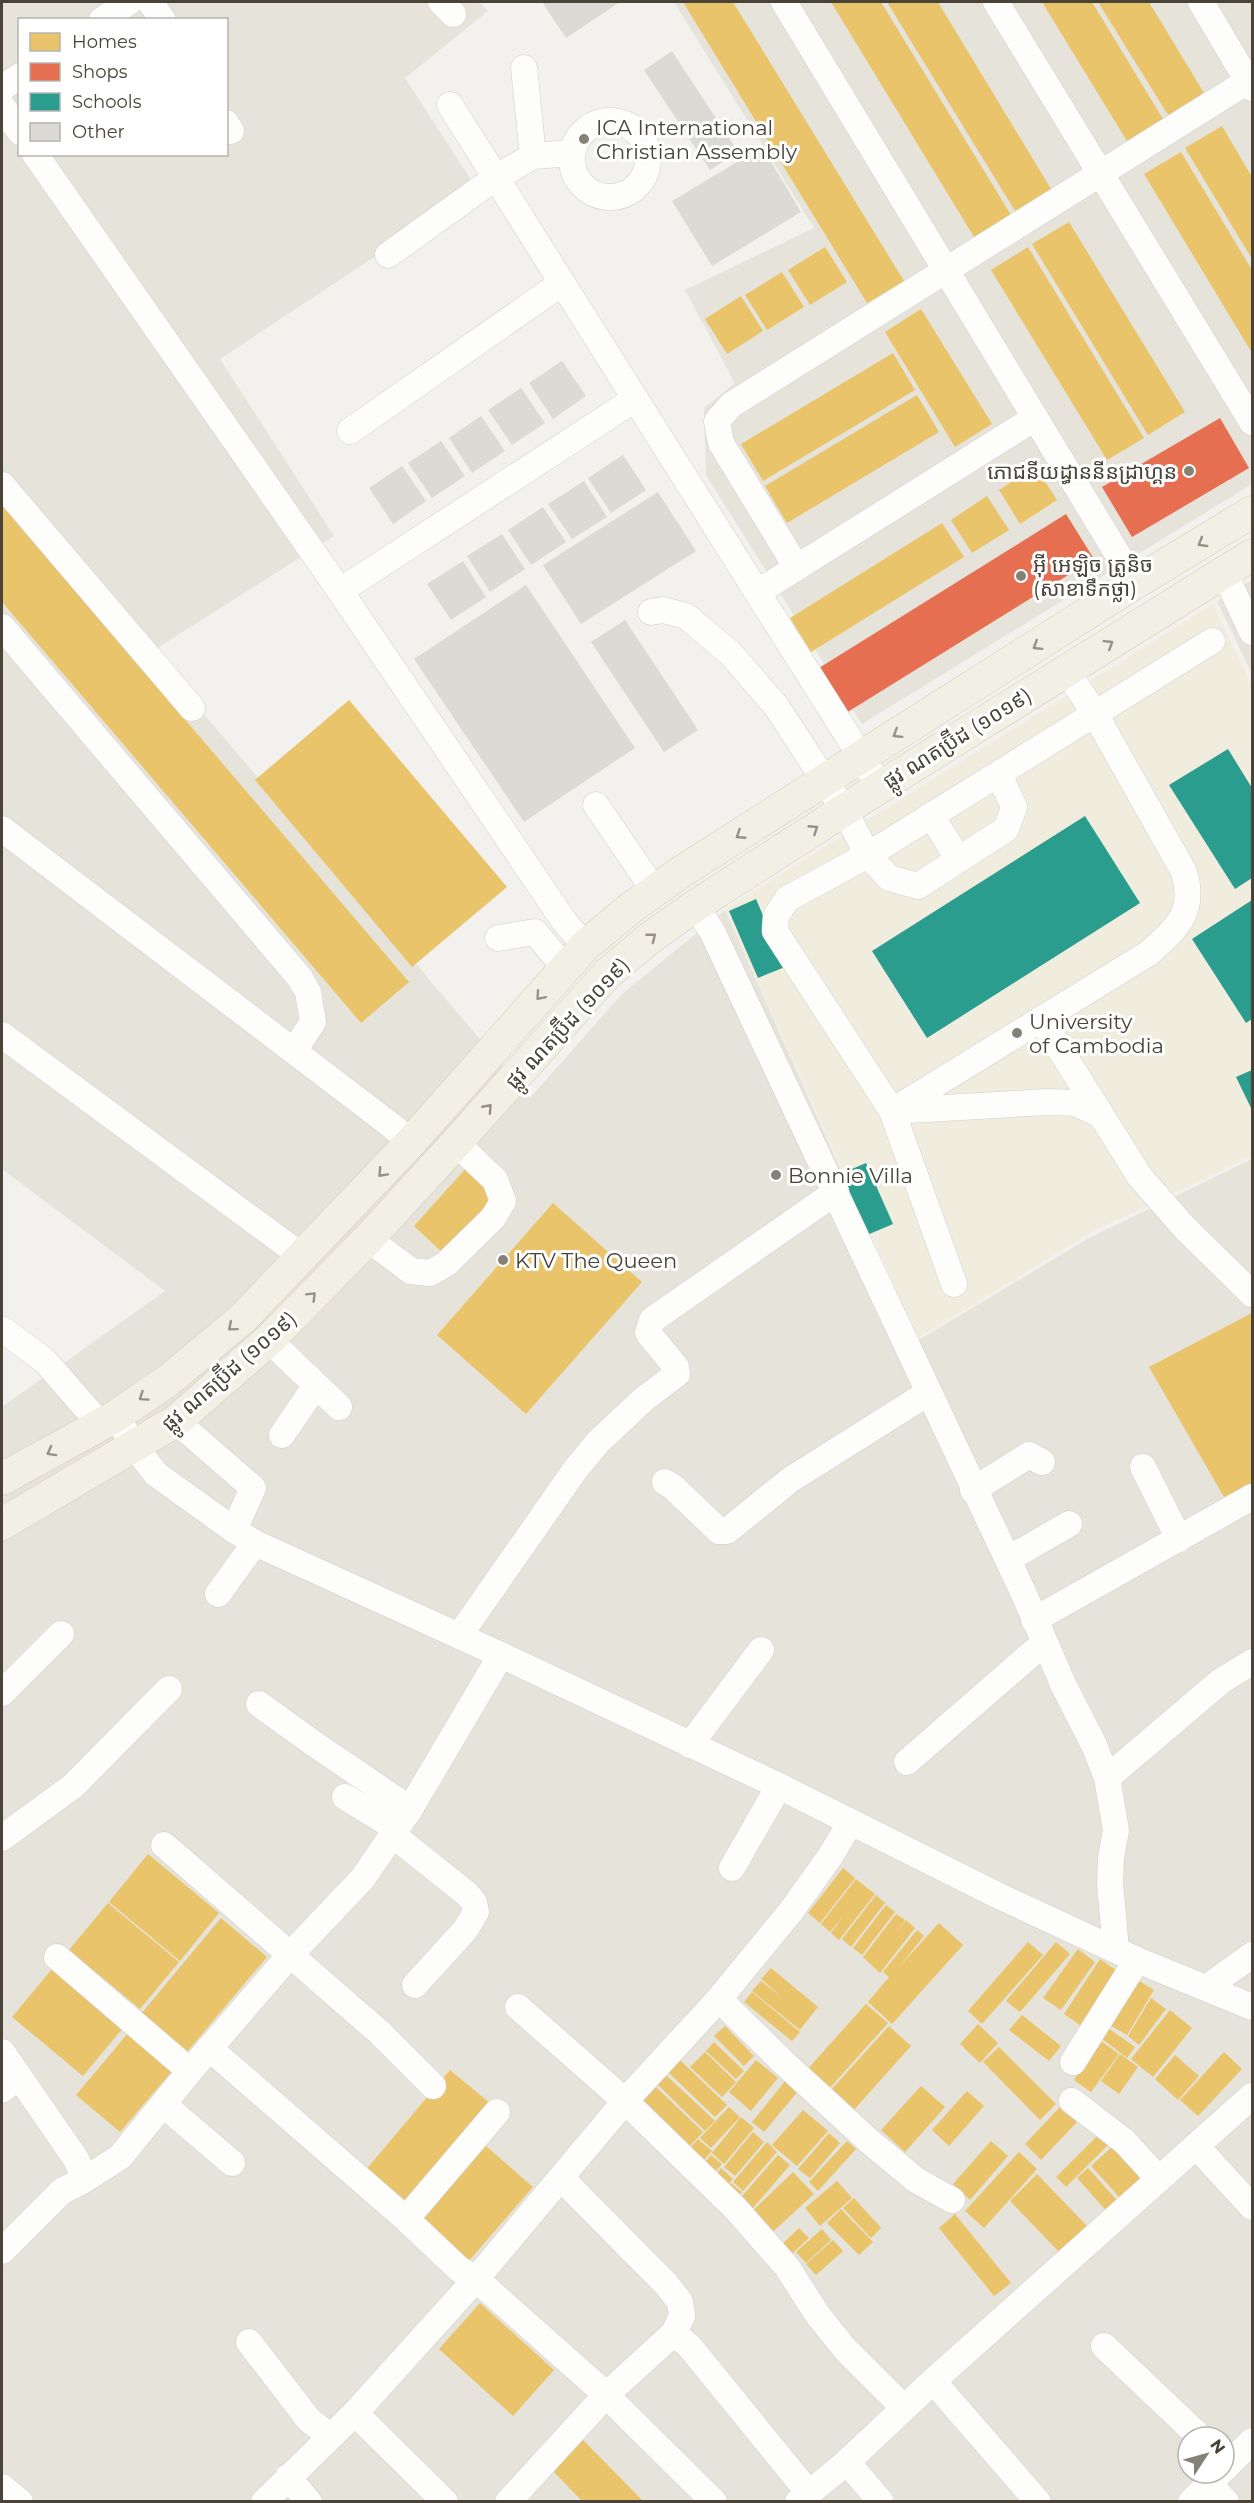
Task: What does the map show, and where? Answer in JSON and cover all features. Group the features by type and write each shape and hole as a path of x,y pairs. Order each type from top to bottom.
{"main road":[{"name":"ផ្លូវ ណតប្រ៊ីដ (១០១៩)","path":"2,1479 108,1420 170,1379 243,1318 411,1142 575,957 654,890 861,757 1252,512"},
{"name":"ផ្លូវ ណតប្រ៊ីដ (១០១៩)","path":"2,1524 177,1421 269,1340 368,1239 608,973 650,938 695,906 880,787 1252,555"}],"street":[{"path":"105,18 129,2"},
{"path":"150,2 162,18"},
{"path":"784,2 1135,584"},
{"path":"996,2 1252,422"},
{"path":"797,568 720,443 717,422 731,405 1101,173 1250,84 1201,2"},
{"path":"524,68 533,156"},
{"path":"2,88 18,77"},
{"path":"450,105 635,399 763,589 880,787"},
{"path":"2,106 18,129"},
{"path":"388,255 495,178 533,156 572,153"},
{"path":"36,156 340,591 564,921 575,957"},
{"path":"350,431 562,283"},
{"path":"340,591 635,399"},
{"path":"763,589 1035,418"},
{"path":"2,485 192,708"},
{"path":"1224,573 1252,632"},
{"path":"651,612 663,610 686,616 731,654 776,706 844,810 868,855 889,878 918,886 1006,829 1014,807 999,774"},
{"path":"2,627 300,978 308,992 313,1022 294,1051"},
{"path":"954,1284 892,1111 775,931 776,916 787,899 868,855 1212,641"},
{"path":"892,1111 1149,953 1170,935 1187,911 1188,887 1184,872 1095,714 1066,670"},
{"path":"596,805 654,890"},
{"path":"931,816 958,860"},
{"path":"2,829 411,1142"},
{"path":"695,906 712,931 836,1192 973,1490 1008,1559 1107,1778 1116,1830 1111,1858 1110,1884 1126,1954 1073,2062"},
{"path":"498,938 535,932 575,957"},
{"path":"1041,1019 1140,1177 1184,1227 1252,1294"},
{"path":"2,1035 303,1257"},
{"path":"892,1111 1048,1102 1076,1103 1101,1115"},
{"path":"368,1239 411,1271 430,1273 446,1264 493,1218 503,1202 495,1180 456,1143"},
{"path":"459,1636 575,1470 605,1435 644,1399 677,1374 676,1367 648,1333 652,1320 836,1192"},
{"path":"2,1329 45,1361 108,1420 135,1447 156,1474 244,1537 779,1786 997,1895 1126,1954 1252,2007"},
{"path":"269,1340 339,1407"},
{"path":"282,1435 316,1385"},
{"path":"665,1482 719,1531 727,1531 790,1480 928,1393"},
{"path":"177,1421 253,1488 244,1537 218,1594"},
{"path":"973,1490 1029,1455 1042,1462"},
{"path":"1143,1467 1179,1539"},
{"path":"1034,1620 1252,1497"},
{"path":"1008,1559 1069,1524"},
{"path":"7,1677 61,1634"},
{"path":"907,1762 1044,1643"},
{"path":"690,1745 761,1650"},
{"path":"2,2251 62,2190 82,2181 120,2157 209,2048 289,1956 363,1878 400,1824 501,1655"},
{"path":"1107,1778 1221,1681 1252,1664"},
{"path":"2,1838 73,1786 169,1689"},
{"path":"259,1704 312,1743 400,1824 474,1902 476,1912 465,1930 416,1986"},
{"path":"732,1868 779,1786"},
{"path":"345,1797 400,1824"},
{"path":"264,2502 354,2413 476,2279 625,2102 719,1999 791,1911 829,1858 851,1822"},
{"path":"164,1845 379,2032 434,2086"},
{"path":"1206,1988 1252,1955"},
{"path":"57,1957 190,2071"},
{"path":"719,1999 869,2141 916,2180 952,2200"},
{"path":"518,2007 625,2102 735,2208 787,2267 817,2314 845,2349 904,2408"},
{"path":"209,2048 406,2219 459,2269 476,2279 606,2395 714,2502"},
{"path":"2,2052 10,2083 76,2159 81,2170 82,2181"},
{"path":"674,2332 690,2347 803,2497 847,2462 933,2381 1252,2096"},
{"path":"1072,2101 1124,2141 1159,2179"},
{"path":"164,2105 232,2163"},
{"path":"406,2219 497,2112"},
{"path":"1196,2146 1252,2207"},
{"path":"508,2502 606,2395 674,2332 682,2316 680,2302 659,2276 562,2179"},
{"path":"249,2342 309,2420 330,2436"},
{"path":"1104,2346 1187,2425"},
{"path":"933,2381 1038,2502"},
{"path":"354,2413 445,2502"},
{"path":"1236,2458 1252,2440"},
{"path":"847,2462 880,2502"},
{"path":"288,2477 309,2502"},
{"path":"2,2487 20,2502"}],"shaded area":[{"path":"2,2 479,2 488,11 405,78 477,189 220,359 334,536 151,652 530,1098 621,995 725,910 917,1341 1089,1238 1252,1159 1252,2501 2,2501 2,1407 165,1291 2,1169"},
{"path":"674,2 1252,2 1252,484 862,724 706,475 704,408 735,383 685,290 814,228"},
{"path":"1252,580 1252,674 1217,601"},
{"name":"University of Cambodia","path":"1213,604 1252,686 1252,1156 1090,1233 918,1338 725,909"}],"building: Homes":[{"path":"683,2 733,2 904,281 867,303"},
{"path":"831,2 881,2 1011,215 974,237"},
{"path":"887,2 938,2 1051,189 1015,211"},
{"path":"1042,2 1092,2 1163,119 1127,141"},
{"path":"1098,2 1149,2 1204,93 1168,115"},
{"path":"1222,126 1252,177 1252,259 1185,148"},
{"path":"1181,152 1252,270 1252,353 1144,174"},
{"path":"1069,222 1185,412 1148,435 1032,244"},
{"path":"825,247 847,282 810,305 788,270"},
{"path":"1028,247 1144,438 1107,460 991,270"},
{"path":"782,272 804,307 767,330 745,295"},
{"path":"741,296 763,331 727,354 705,319"},
{"path":"921,309 992,424 955,447 885,332"},
{"path":"893,353 915,390 763,481 741,444"},
{"path":"917,395 939,432 787,523 765,486"},
{"path":"1035,466 1057,500 1020,524 999,490"},
{"path":"987,496 1009,530 972,553 951,520"},
{"path":"2,505 409,982 361,1023 2,602"},
{"path":"942,523 964,557 811,652 790,618"},
{"path":"349,700 507,887 412,967 255,780"},
{"path":"468,1166 500,1195 445,1255 414,1226"},
{"path":"553,1203 642,1282 526,1414 437,1335"},
{"path":"1252,1313 1252,1483 1224,1497 1149,1367"},
{"path":"148,1854 219,1913 180,1961 109,1902"},
{"path":"843,1868 855,1878 820,1923 808,1913"},
{"path":"856,1879 875,1894 839,1940 831,1933 844,1915 830,1932 821,1924"},
{"path":"876,1895 885,1903 851,1947 842,1939"},
{"path":"108,1903 179,1962 140,2009 69,1950"},
{"path":"886,1905 895,1912 862,1955 853,1948"},
{"path":"896,1914 905,1920 895,1934 906,1920 915,1928 880,1973 863,1957"},
{"path":"221,1918 267,1957 186,2053 140,2015"},
{"path":"939,1923 963,1945 892,2024 868,2002 889,1977 883,1972 917,1930 924,1936 899,1967"},
{"path":"1028,1942 1043,1955 982,2024 968,2011"},
{"path":"1056,1942 1070,1954 1020,2012 1006,2001"},
{"path":"1078,1949 1095,1962 1061,2010 1043,1998"},
{"path":"1100,1959 1123,1975 1087,2030 1064,2014"},
{"path":"771,1968 818,2007 800,2030 752,1991 761,1981 783,1998 761,1979"},
{"path":"52,1969 123,2028 83,2076 12,2017"},
{"path":"1136,1979 1154,1990 1127,2035 1108,2024"},
{"path":"752,1992 800,2032 792,2041 744,2002"},
{"path":"1151,1998 1166,2009 1139,2045 1128,2036"},
{"path":"866,2004 888,2023 828,2090 806,2071"},
{"path":"1170,2010 1192,2028 1153,2077 1131,2059"},
{"path":"1022,2015 1061,2046 1049,2061 1009,2030"},
{"path":"978,2024 998,2043 980,2063 960,2044"},
{"path":"725,2026 754,2056 744,2066 714,2036"},
{"path":"889,2026 911,2046 851,2113 828,2093"},
{"path":"1108,2028 1135,2047 1127,2058 1101,2038"},
{"path":"129,2032 173,2070 120,2132 76,2095"},
{"path":"1101,2041 1119,2054 1091,2092 1074,2080"},
{"path":"714,2042 744,2071 736,2079 706,2051"},
{"path":"999,2047 1056,2104 1040,2120 983,2062"},
{"path":"705,2052 736,2082 722,2097 690,2067"},
{"path":"1224,2052 1242,2069 1198,2116 1180,2100"},
{"path":"1120,2054 1138,2067 1119,2094 1101,2081"},
{"path":"1175,2055 1199,2076 1178,2100 1155,2079"},
{"path":"680,2060 727,2105 715,2117 668,2072"},
{"path":"756,2060 778,2078 751,2111 729,2092"},
{"path":"450,2070 491,2104 405,2207 364,2172"},
{"path":"665,2074 715,2121 705,2131 656,2083"},
{"path":"786,2080 799,2090 764,2132 752,2122"},
{"path":"654,2085 703,2132 683,2153 634,2106"},
{"path":"921,2086 945,2107 905,2152 881,2130"},
{"path":"967,2091 984,2106 949,2146 932,2130"},
{"path":"729,2107 740,2117 711,2148 700,2138"},
{"path":"1060,2107 1077,2122 1041,2160 1025,2144"},
{"path":"803,2110 828,2131 797,2166 772,2145"},
{"path":"741,2117 754,2128 724,2164 712,2153"},
{"path":"753,2132 764,2142 735,2176 724,2167"},
{"path":"829,2133 840,2143 810,2178 798,2169"},
{"path":"1100,2133 1110,2143 1066,2187 1056,2177"},
{"path":"698,2139 712,2151 698,2167 684,2155"},
{"path":"847,2141 856,2149 818,2191 809,2182"},
{"path":"991,2141 1008,2156 970,2200 953,2184"},
{"path":"767,2142 777,2152 743,2191 733,2182"},
{"path":"486,2146 533,2187 468,2262 421,2220"},
{"path":"1112,2147 1144,2181 1123,2201 1091,2166"},
{"path":"1019,2152 1037,2169 984,2228 965,2211"},
{"path":"711,2155 722,2164 709,2179 699,2170"},
{"path":"778,2155 790,2165 748,2214 736,2203"},
{"path":"721,2168 733,2179 724,2189 731,2183 742,2192 733,2202 711,2181"},
{"path":"1088,2168 1122,2206 1111,2216 1077,2178"},
{"path":"793,2172 814,2194 766,2238 746,2217"},
{"path":"1037,2174 1088,2227 1061,2254 1010,2201"},
{"path":"837,2181 852,2198 820,2226 805,2208"},
{"path":"854,2198 881,2228 871,2238 843,2208"},
{"path":"841,2209 873,2242 859,2255 827,2223"},
{"path":"955,2214 1011,2283 994,2296 939,2228"},
{"path":"799,2228 809,2238 786,2259 777,2249"},
{"path":"822,2229 831,2240 806,2263 796,2252"},
{"path":"833,2240 843,2251 816,2275 806,2264"},
{"path":"480,2303 554,2370 513,2416 439,2349"},
{"path":"581,2438 644,2502 583,2502 551,2469"}],"building: Shops":[{"path":"1220,418 1249,468 1132,537 1102,487"},
{"path":"1066,514 1094,559 846,713 819,668"}],"building: Schools":[{"path":"1228,749 1252,788 1252,878 1235,889 1169,785"},
{"path":"1085,816 1140,903 927,1038 872,951"},
{"path":"756,899 785,967 758,978 729,911"},
{"path":"1252,900 1252,1019 1246,1023 1192,939"},
{"path":"1252,1070 1252,1110 1236,1077"},
{"path":"866,1163 893,1224 867,1235 840,1174"}],"building: Other":[{"path":"542,2 620,2 566,38"},
{"path":"672,51 738,152 710,170 644,70"},
{"path":"762,147 801,212 712,266 672,201"},
{"path":"562,361 586,396 553,419 529,383"},
{"path":"521,388 545,423 512,445 488,410"},
{"path":"481,416 505,451 472,473 449,438"},
{"path":"441,441 465,476 432,498 408,463"},
{"path":"623,455 646,490 611,513 588,478"},
{"path":"402,466 426,501 393,524 369,488"},
{"path":"584,481 607,517 572,539 548,504"},
{"path":"658,492 696,551 581,624 543,565"},
{"path":"543,507 566,542 531,565 508,530"},
{"path":"502,534 525,569 490,592 467,556"},
{"path":"463,561 486,597 451,620 427,584"},
{"path":"526,585 635,748 524,822 414,659"},
{"path":"625,620 698,730 664,752 591,642"}],"place":[{"name":"ICA International Christian Assembly","path":"584,139"},
{"name":"ភោជនីយដ្ធាននីនដ្រាហ្គន","path":"1189,471"},
{"name":"អ៊ី អេឡិច ត្រូនិច (សាខាទឹកថ្លា)","path":"1021,576"},
{"name":"University of Cambodia","path":"1017,1033"},
{"name":"Bonnie Villa","path":"776,1175"},
{"name":"KTV The Queen","path":"503,1260"}]}
